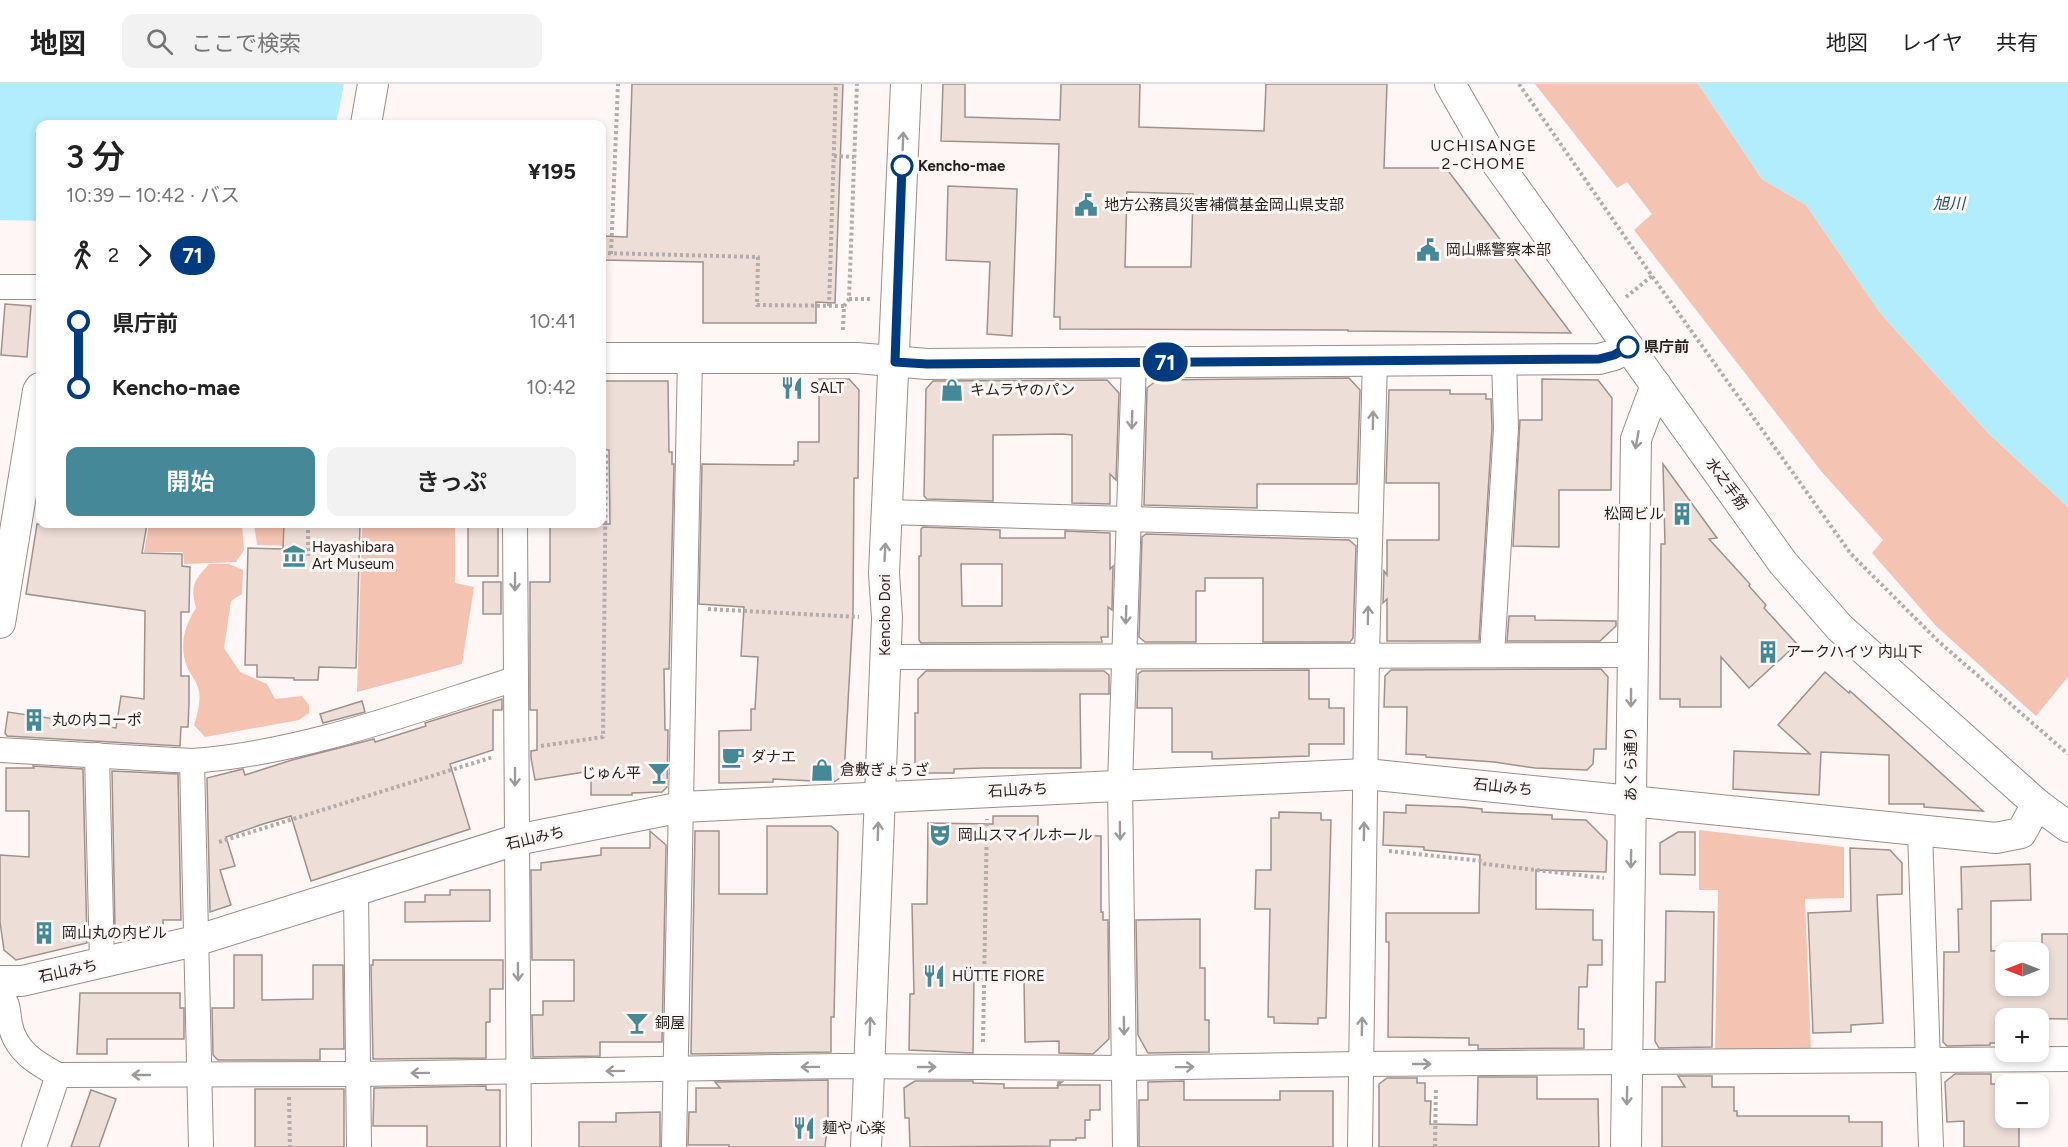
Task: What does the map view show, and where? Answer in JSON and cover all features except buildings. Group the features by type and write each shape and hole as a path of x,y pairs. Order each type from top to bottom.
{"street":[{"path":"367,120 373,84"},
{"name":"Kencho Dori","path":"866,1147 887,618 884,573 906,84"},
{"name":"水之手筋","path":"1450,84 1491,156 1783,563 1840,628 2037,804 2068,827"},
{"path":"0,287 36,287"},
{"path":"606,358 857,358 927,364 1599,359 1614,355 1628,347"},
{"path":"674,1147 690,358"},
{"path":"1492,655 1506,428 1504,359"},
{"path":"1360,1147 1367,655 1375,360"},
{"path":"1125,1147 1120,785 1134,362"},
{"name":"あくら通り","path":"1626,1147 1636,439 1656,385"},
{"path":"0,622 36,402"},
{"path":"887,512 1370,526"},
{"path":"515,528 519,1147"},
{"path":"885,657 1632,655"},
{"path":"0,750 192,760 223,758 327,738 515,679"},
{"path":"97,755 102,964"},
{"path":"192,760 201,1147"},
{"name":"石山みち","path":"0,981 22,981 195,941 516,840 682,807 1366,774 1996,838 2021,833 2037,804"},
{"path":"1920,831 1931,1147"},
{"path":"356,891 359,1147"},
{"path":"0,993 9,1006 10,1025 19,1047 36,1063 58,1075 2068,1059"},
{"path":"34,1147 58,1075"}],"path":[{"path":"611,254 618,84"},
{"path":"829,306 836,84"},
{"path":"843,337 844,306 849,299 856,84"},
{"path":"1519,84 1652,276 1851,554 1938,641 2068,754"},
{"path":"834,156 854,157"},
{"path":"606,253 758,257 758,305 844,306"},
{"path":"1626,297 1652,276"},
{"path":"849,299 871,299"},
{"path":"308,528 308,556"},
{"path":"686,608 887,618"},
{"path":"982,1067 987,810"},
{"path":"1364,848 1611,879"},
{"path":"1435,1147 1436,1064"},
{"path":"289,1074 290,1147"}],"shaded area":[{"path":"1535,84 1698,84 1762,179 1806,205 1881,314 1989,434 2068,507 2068,677 2036,716 1936,626 1872,553 1883,540 1821,471 1634,230 1652,214 1627,182 1617,188"},
{"path":"148,528 242,528 244,550 236,562 184,564 183,552 144,552"},
{"path":"255,528 294,528 293,546 257,545"},
{"path":"362,528 455,528 455,583 474,587 462,664 357,692"},
{"path":"209,564 229,564 243,570 242,594 231,601 224,648 240,672 267,684 275,699 302,696 309,705 309,713 299,720 205,737 194,725 199,706 199,692 187,667 183,644 188,622 196,608 193,594 195,584"},
{"path":"1699,830 1844,847 1844,898 1805,899 1811,1052 1715,1051 1718,890 1699,890"}],"water":[{"path":"0,84 344,84 337,120 36,120 36,221 0,220"},
{"name":"旭川","path":"1698,84 2068,84 2068,507 1989,434 1881,314 1806,205 1762,179"}],"bus line":[{"name":"71","path":"902,166 895,362 927,364 1599,359 1614,355 1628,347"}],"place":[{"name":"Kencho-mae","path":"902,166"},
{"name":"地方公務員災害補償基金岡山県支部","path":"1086,205"},
{"name":"岡山縣警察本部","path":"1428,250"},
{"name":"県庁前","path":"1628,347"},
{"name":"SALT","path":"792,388"},
{"name":"キムラヤのパン","path":"952,390"},
{"name":"松岡ビル","path":"1682,514"},
{"name":"Hayashibara Art Museum","path":"294,556"},
{"name":"アークハイツ 内山下","path":"1768,652"},
{"name":"丸の内コーポ","path":"34,720"},
{"name":"ダナエ","path":"733,757"},
{"name":"倉敷ぎょうざ","path":"822,770"},
{"name":"じゅん平","path":"659,773"},
{"name":"岡山スマイルホール","path":"940,835"},
{"name":"岡山丸の内ビル","path":"44,933"},
{"name":"HÜTTE FIORE","path":"934,976"},
{"name":"銅屋","path":"637,1023"},
{"name":"麺や 心楽","path":"804,1128"}],"district":[{"name":"UCHISANGE 2-CHOME","path":"1484,154"}]}
